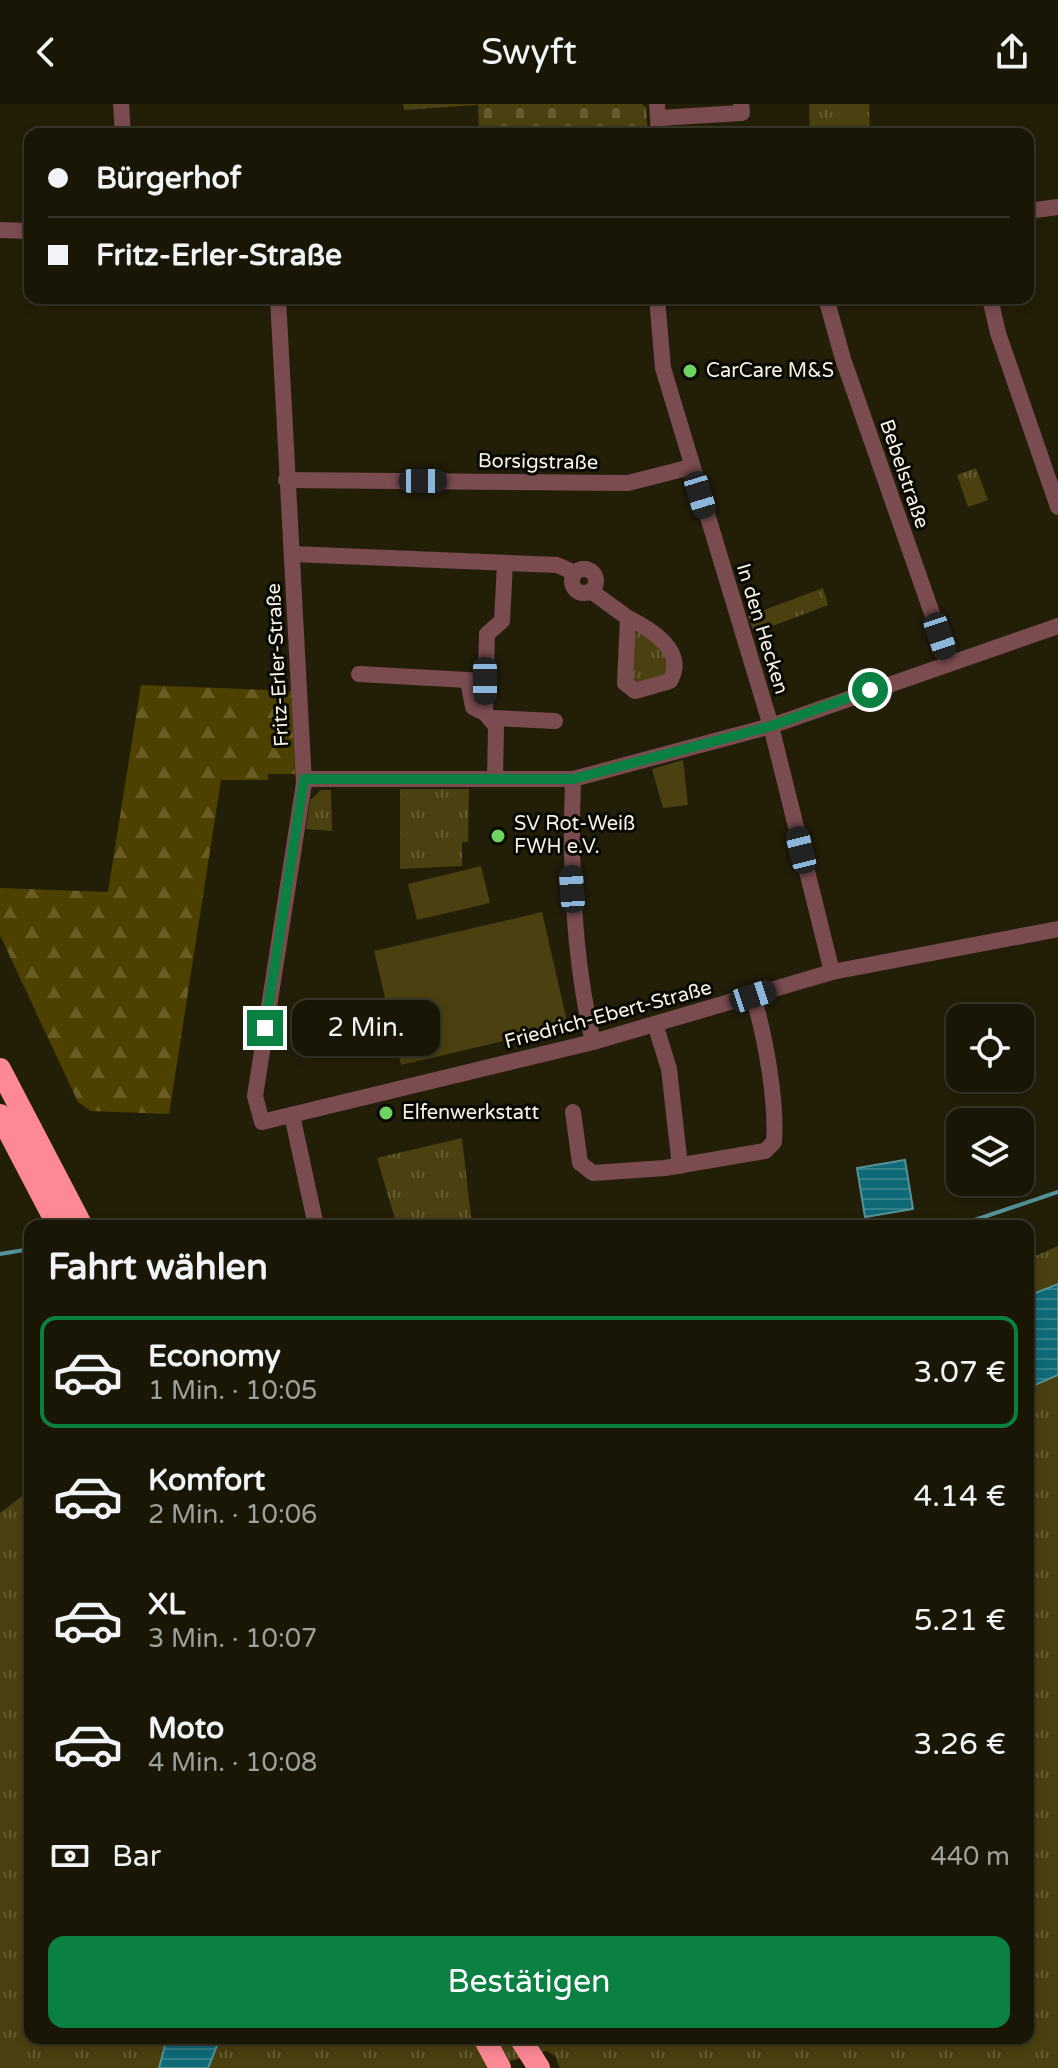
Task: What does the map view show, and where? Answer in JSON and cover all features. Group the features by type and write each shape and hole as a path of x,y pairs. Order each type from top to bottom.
{"highway":[{"path":"0,1069 79,1220"},
{"path":"0,1115 55,1220"},
{"path":"487,2044 500,2068"}],"street":[{"path":"121,104 123,128"},
{"path":"658,119 709,109 742,113 741,104"},
{"path":"1034,210 1058,207"},
{"path":"0,230 24,231"},
{"name":"Fritz-Erler-Straße","path":"262,1122 255,1096 304,779 278,304"},
{"name":"In den Hecken","path":"658,304 663,368 771,726 832,972"},
{"name":"Bebelstraße","path":"828,304 843,359 949,662"},
{"path":"991,304 998,333 1058,507"},
{"name":"Borsigstraße","path":"286,480 628,483 691,467"},
{"path":"292,554 557,565 575,573 572,584 575,590 580,593 591,591 628,618 649,628 667,646 674,666 670,681 635,691 625,683 628,618"},
{"path":"495,779 496,726 476,681 487,634 502,621 505,563"},
{"path":"304,779 573,779 771,726 1058,626"},
{"path":"359,674 476,681"},
{"path":"489,716 555,721"},
{"path":"573,779 572,889 586,1011 593,1042"},
{"name":"Friedrich-Ebert-Straße","path":"262,1122 593,1042 832,972 1058,929"},
{"path":"573,1112 580,1163 584,1170 593,1173 680,1166 760,1153 773,1145 765,1032 753,996"},
{"path":"655,1024 669,1069 680,1166"},
{"path":"292,1115 315,1220"}],"green space":[{"path":"403,104 642,104 646,108 648,128 479,128 478,105 404,110"},
{"path":"809,104 869,104 870,128 810,128"},
{"path":"976,468 988,500 968,507 957,475"},
{"path":"823,588 828,605 754,633 748,616"},
{"path":"640,631 662,646 667,667 664,676 639,684 633,681 628,666 635,633"},
{"path":"141,685 291,691 295,774 268,774 268,780 221,780 169,1114 91,1111 78,1102 0,935 0,888 108,892"},
{"path":"683,760 688,805 663,808 652,769"},
{"path":"400,789 469,789 468,842 462,842 462,866 400,869"},
{"path":"321,790 331,790 332,831 306,829 310,800"},
{"path":"481,866 490,903 417,920 408,884"},
{"path":"542,912 568,1026 401,1065 374,951"},
{"path":"462,1138 471,1220 395,1220 377,1158"},
{"path":"1058,1246 1058,2068 560,2068 555,2056 547,2051 485,2068 0,2068 0,1513 24,1495 24,2044 1034,2044 1034,1256"}],"water":[{"path":"905,1160 913,1209 865,1217 857,1168"},
{"path":"1058,1284 1058,1375 1034,1385 1034,1294"},
{"path":"165,2044 218,2044 208,2068 159,2068"}],"waterway":[{"path":"975,1220 1058,1192"},
{"path":"0,1254 24,1250"}],"place":[{"name":"CarCare M&S","path":"690,371"},
{"name":"SV Rot-Weiß FWH e.V.","path":"498,836"},
{"name":"Elfenwerkstatt","path":"386,1113"}],"route":[{"path":"265,1028 304,779 573,779 771,726 870,690"}]}
